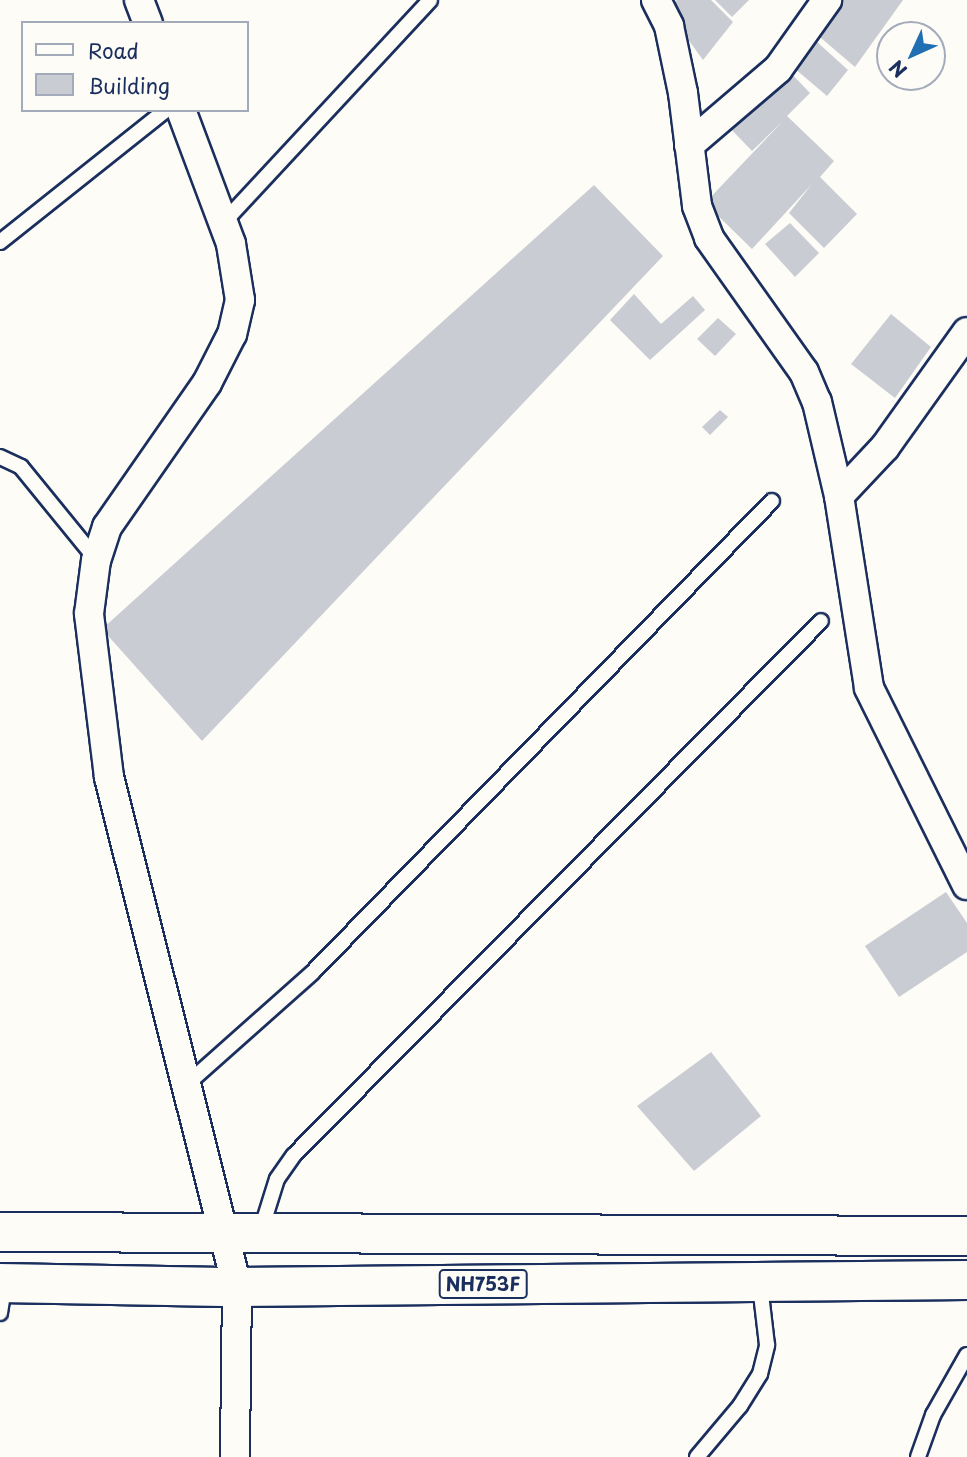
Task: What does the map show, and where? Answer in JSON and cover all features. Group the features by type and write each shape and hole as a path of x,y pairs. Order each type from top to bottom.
{"highway":[{"path":"0,1232 223,1229 967,1236"},
{"name":"NH753F","path":"2,1293 237,1287 967,1280"}],"street":[{"path":"139,0 147,21"},
{"path":"656,0 669,26 698,206 709,238 804,372 817,402 839,496 869,688 965,872"},
{"path":"689,145 778,69 827,0"},
{"path":"182,112 223,223 240,299 232,334 207,383 107,527 96,560 89,614 109,778 237,1287 235,1457"},
{"path":"839,496 885,447 967,332"}],"lane":[{"path":"223,223 430,0"},
{"path":"0,242 163,112"},
{"path":"0,457 21,467 96,560"},
{"path":"187,1084 312,973 772,501"},
{"path":"261,1230 277,1179 294,1156 821,621"},
{"path":"698,1457 740,1406 760,1374 767,1345 760,1282"},
{"path":"918,1457 933,1415 967,1355"}],"building":[{"path":"677,0 711,0 733,22 703,60 667,10"},
{"path":"715,0 749,0 732,17"},
{"path":"835,0 903,0 888,21 876,21 876,38 855,67 814,32"},
{"path":"816,41 848,70 827,96 794,68"},
{"path":"785,67 810,93 787,116 834,161 820,177 857,214 824,248 789,213 812,184 752,249 705,203 783,121 752,151 727,125"},
{"path":"594,185 663,256 202,741 102,629"},
{"path":"790,223 819,253 795,277 765,244"},
{"path":"634,294 661,324 693,296 705,310 650,360 610,320"},
{"path":"891,314 931,347 895,398 851,364"},
{"path":"718,318 736,334 715,356 697,339"},
{"path":"720,410 728,417 710,435 702,427"},
{"path":"946,892 967,923 967,952 899,997 865,946"},
{"path":"711,1052 761,1116 694,1171 637,1106"}]}
